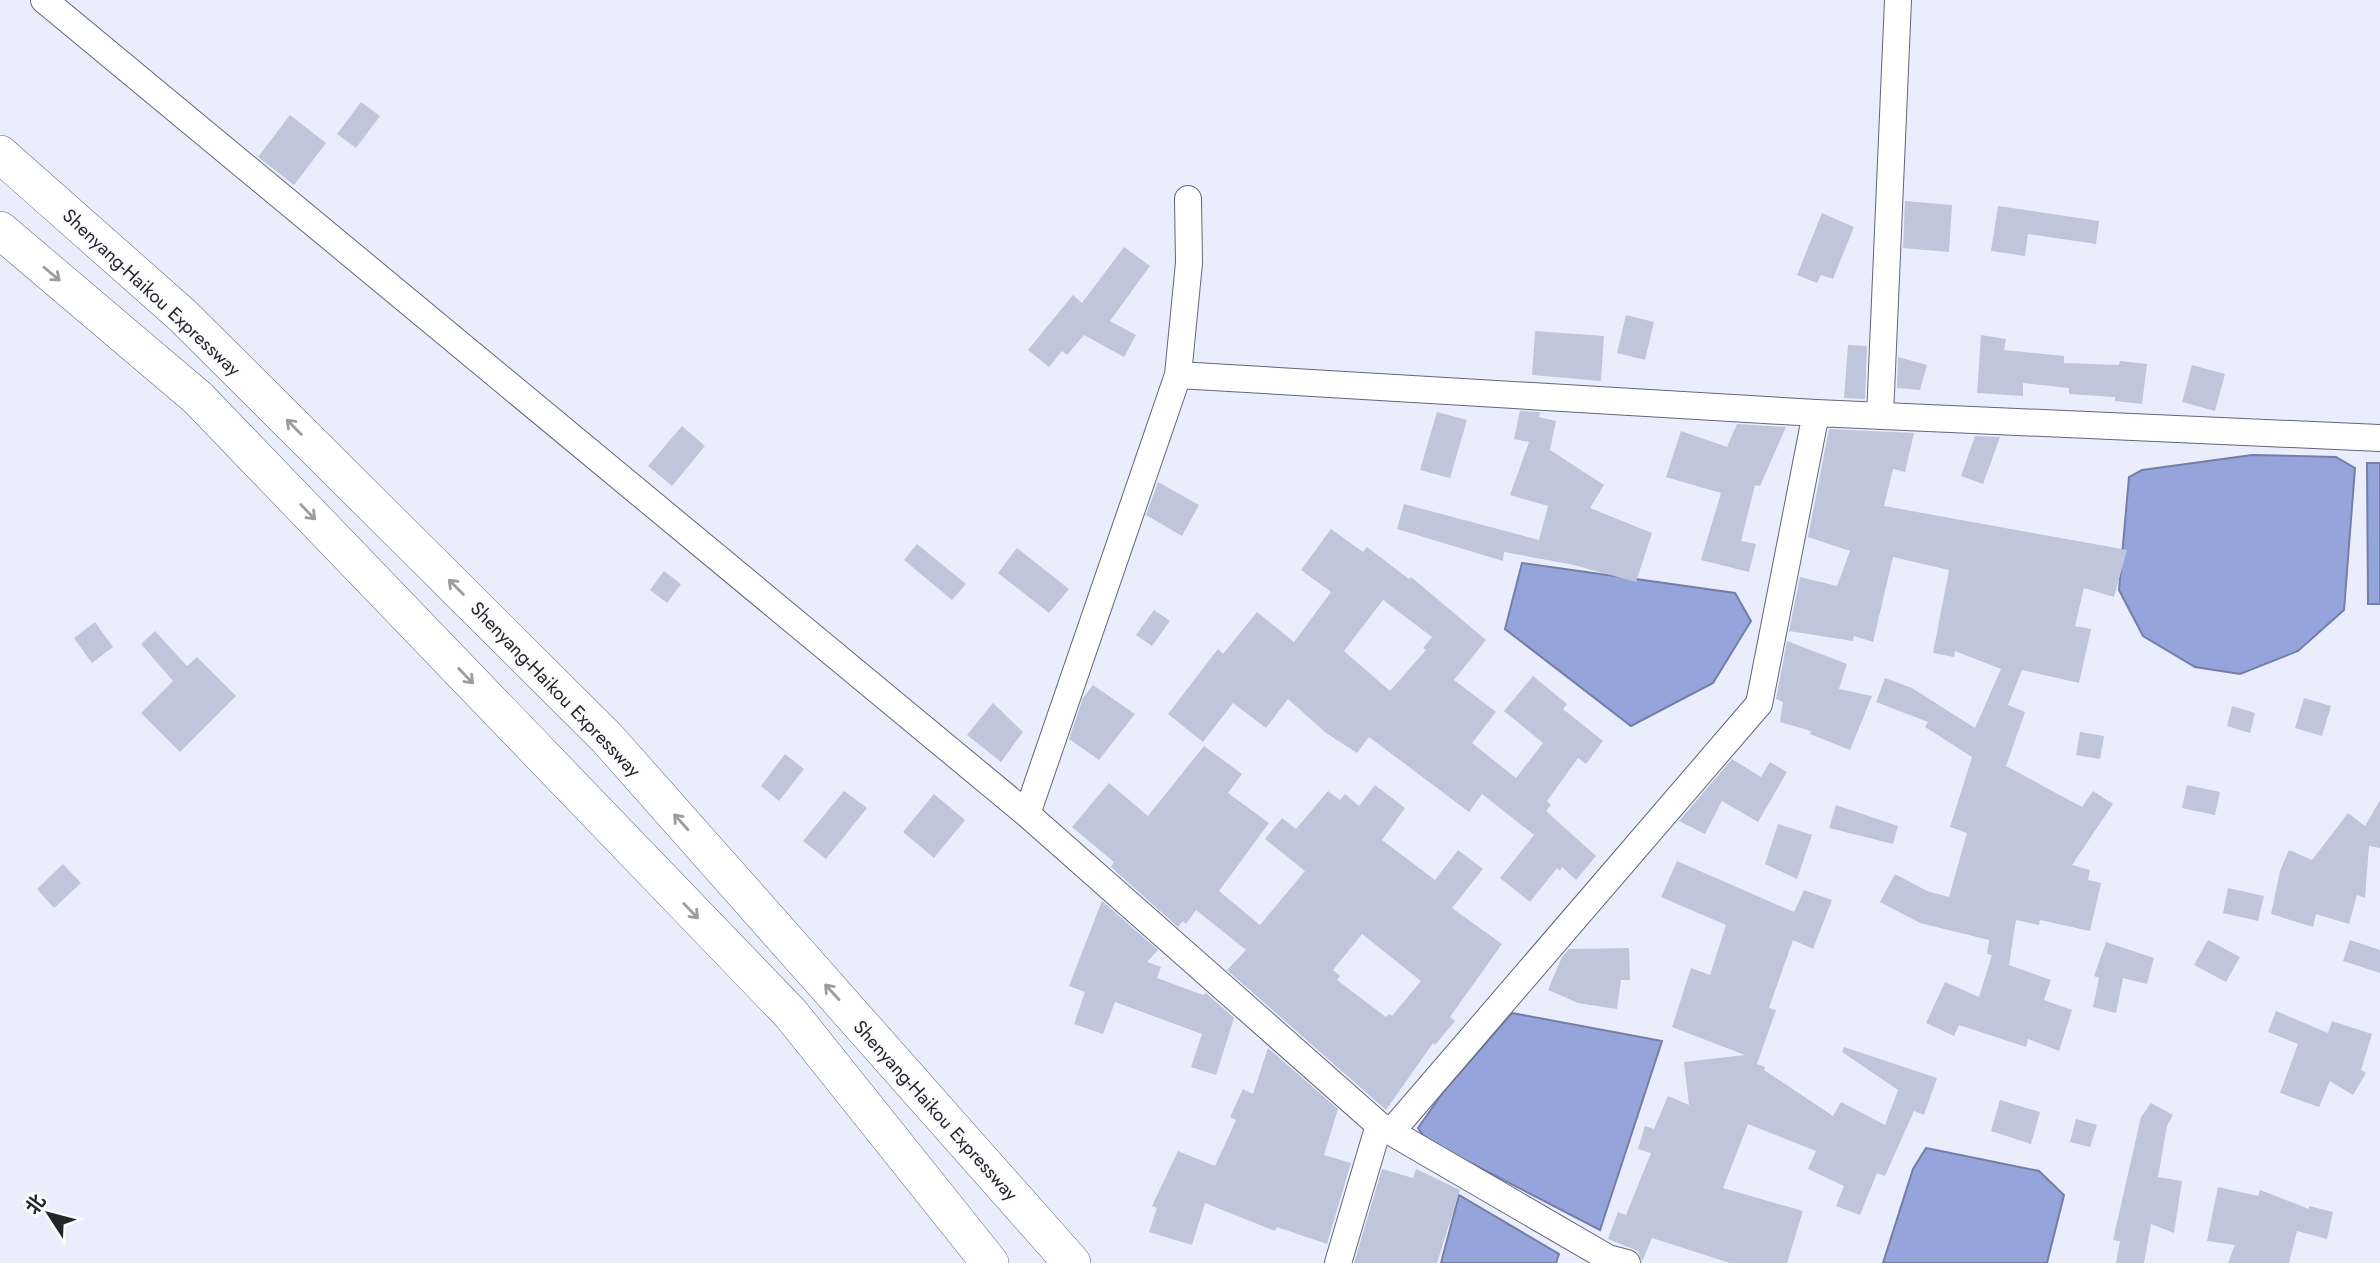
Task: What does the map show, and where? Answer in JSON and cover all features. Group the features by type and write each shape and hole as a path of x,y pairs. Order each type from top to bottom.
{"highway":[{"name":"Shenyang-Haikou Expressway","path":"0,154 182,315 607,738 1072,1263"},
{"path":"0,230 198,398 791,1014 990,1263"}],"street":[{"path":"44,0 1027,814 1385,1128 1608,1258 1627,1263"},
{"path":"1880,416 1898,0"},
{"path":"1027,814 1178,376 1189,263 1188,199"},
{"path":"1178,376 1816,413 2380,438"},
{"path":"1338,1263 1385,1128 1759,704 1816,413"}],"water":[{"path":"2252,455 2336,457 2355,468 2344,610 2298,651 2240,674 2195,667 2143,636 2119,590 2129,477 2142,470"},
{"path":"2367,463 2380,463 2380,604 2368,604"},
{"path":"1522,563 1735,593 1751,621 1713,683 1631,726 1505,629"},
{"path":"1512,1013 1662,1041 1600,1230 1426,1140 1418,1128 1444,1091"},
{"path":"1926,1148 2039,1171 2064,1195 2047,1263 1883,1263 1913,1169"},
{"path":"1459,1195 1559,1254 1556,1263 1441,1263"}],"building":[{"path":"361,102 380,116 356,148 337,134"},
{"path":"290,115 326,143 294,185 258,157"},
{"path":"1905,201 1952,205 1949,252 1903,248"},
{"path":"1998,206 2099,221 2096,244 2028,234 2025,256 1991,251"},
{"path":"1822,213 1854,227 1833,279 1821,275 1817,283 1797,275"},
{"path":"1124,247 1150,266 1110,321 1136,335 1124,357 1084,335 1067,355 1062,351 1049,367 1028,350 1073,295 1082,303"},
{"path":"1626,315 1654,322 1645,360 1617,353"},
{"path":"1535,331 1604,336 1601,381 1532,375"},
{"path":"1981,335 2006,339 2004,350 2064,356 2064,363 2119,365 2120,361 2147,364 2142,404 2115,401 2115,397 2069,394 2069,388 2023,383 2023,396 1977,393"},
{"path":"1848,345 1867,346 1865,399 1844,398"},
{"path":"1898,357 1927,365 1920,390 1897,388"},
{"path":"2192,365 2225,374 2215,411 2182,402"},
{"path":"1520,411 1540,412 1539,417 1556,421 1550,450 1604,485 1590,508 1652,533 1636,582 1574,565 1504,552 1503,561 1397,529 1404,504 1539,540 1548,506 1510,495 1529,442 1514,439"},
{"path":"1437,412 1467,420 1450,478 1420,470"},
{"path":"1737,424 1786,427 1760,486 1755,485 1741,541 1756,544 1749,572 1701,560 1721,493 1666,477 1681,431 1727,447"},
{"path":"682,426 705,446 672,486 648,466"},
{"path":"1829,429 1914,433 1905,472 1893,469 1884,506 2127,550 2114,597 2084,588 2075,626 2091,629 2079,683 2022,670 2008,705 2025,712 2006,766 2082,807 2093,791 2113,804 2072,865 2090,870 2088,880 2101,883 2090,931 2040,920 2039,925 2016,920 2009,965 2051,980 2044,1000 2072,1010 2059,1051 2028,1039 2026,1047 1959,1025 1954,1036 1926,1023 1945,982 1979,997 1992,955 1987,954 1989,940 1920,923 1880,902 1895,874 1927,891 1949,897 1967,833 1950,827 1972,757 1925,727 1928,722 1876,702 1885,678 1912,688 1975,728 2001,669 1955,651 1954,657 1933,653 1949,570 1893,557 1873,642 1854,636 1853,641 1789,631 1800,577 1837,586 1850,551 1808,537"},
{"path":"1975,436 2000,437 1983,484 1961,476"},
{"path":"1158,482 1199,505 1182,536 1146,515"},
{"path":"1331,529 1363,552 1367,547 1409,579 1411,577 1486,640 1454,680 1496,712 1472,743 1516,778 1543,743 1504,711 1533,676 1567,704 1563,709 1603,741 1586,764 1578,758 1547,801 1551,805 1546,811 1596,856 1576,880 1562,867 1560,871 1557,868 1530,902 1500,878 1534,835 1482,794 1469,812 1369,737 1357,753 1326,733 1288,699 1266,728 1233,703 1203,742 1168,714 1218,649 1223,654 1257,612 1294,642 1331,592 1301,570","holes":["1383,600 1432,637 1423,648 1426,650 1390,691 1344,651"]},
{"path":"917,544 966,584 952,600 904,560"},
{"path":"1017,548 1069,589 1049,613 998,573"},
{"path":"664,571 681,584 667,603 650,590"},
{"path":"1154,610 1170,621 1152,646 1136,635"},
{"path":"95,622 113,647 92,663 74,638"},
{"path":"155,631 187,666 197,657 236,696 180,752 141,713 173,681 141,644"},
{"path":"1787,641 1847,664 1839,689 1872,696 1850,750 1810,734 1811,731 1780,722 1783,702 1776,699"},
{"path":"1093,685 1135,714 1099,760 1069,739 1083,698"},
{"path":"2304,698 2331,706 2322,736 2295,728"},
{"path":"993,703 1023,732 1001,762 967,735"},
{"path":"2232,706 2255,713 2250,733 2227,726"},
{"path":"2080,732 2104,736 2100,759 2076,755"},
{"path":"1204,746 1242,774 1228,793 1269,823 1219,891 1260,925 1305,871 1265,839 1282,818 1296,829 1328,791 1340,800 1345,794 1359,806 1375,785 1405,808 1382,840 1435,880 1458,850 1483,869 1452,908 1502,944 1450,1017 1455,1021 1435,1045 1433,1043 1386,1110 1227,970 1246,950 1196,910 1186,924 1183,921 1178,927 1111,867 1114,862 1072,827 1109,783 1148,816","holes":["1362,934 1421,981 1392,1016 1389,1014 1386,1017 1337,980 1340,976 1333,970"]},
{"path":"785,754 804,769 779,801 761,786"},
{"path":"1732,759 1761,777 1770,762 1787,772 1758,822 1722,801 1705,834 1679,821"},
{"path":"2187,785 2220,792 2215,815 2182,808"},
{"path":"844,791 867,808 826,859 803,841"},
{"path":"934,794 965,820 934,858 903,832"},
{"path":"2380,800 2380,848 2369,846 2365,898 2357,895 2349,924 2316,914 2313,927 2271,914 2280,871 2289,850 2312,860 2348,813 2365,826"},
{"path":"1836,805 1898,826 1893,844 1829,828"},
{"path":"1778,824 1812,835 1797,879 1765,864"},
{"path":"1677,861 1794,912 1804,890 1832,900 1813,949 1793,940 1769,1008 1776,1010 1757,1064 1765,1067 1764,1070 1833,1116 1841,1102 1885,1125 1898,1090 1842,1052 1844,1047 1937,1078 1924,1115 1914,1111 1885,1176 1877,1173 1860,1215 1836,1206 1844,1186 1808,1169 1816,1151 1748,1124 1723,1188 1803,1211 1787,1263 1730,1263 1652,1238 1642,1262 1638,1251 1608,1239 1618,1212 1626,1215 1651,1153 1638,1149 1645,1126 1654,1129 1668,1096 1689,1105 1684,1062 1745,1055 1672,1027 1691,968 1710,975 1726,925 1661,897"},
{"path":"63,864 81,883 54,908 37,889"},
{"path":"2228,888 2264,896 2258,921 2223,913"},
{"path":"1102,901 1158,950 1147,962 1161,967 1157,978 1203,995 1206,993 1234,1018 1216,1075 1191,1067 1202,1034 1115,1002 1103,1034 1074,1024 1085,992 1069,986"},
{"path":"2208,940 2240,957 2226,982 2194,965"},
{"path":"2350,940 2380,950 2380,973 2343,961"},
{"path":"2106,942 2154,958 2147,984 2123,978 2116,1013 2093,1007 2099,978 2094,976"},
{"path":"1629,948 1630,980 1621,980 1617,1009 1578,1003 1548,990 1562,957 1569,949"},
{"path":"2276,1011 2328,1033 2332,1021 2372,1034 2361,1070 2366,1073 2353,1095 2330,1081 2319,1107 2280,1093 2298,1044 2268,1032"},
{"path":"1268,1048 1338,1109 1324,1155 1351,1163 1327,1244 1277,1227 1275,1231 1205,1203 1192,1245 1149,1232 1157,1208 1152,1206 1178,1151 1215,1166 1236,1120 1230,1117 1243,1089 1253,1094"},
{"path":"2000,1100 2040,1112 2031,1144 1991,1131"},
{"path":"2151,1103 2173,1115 2167,1126 2158,1177 2182,1181 2174,1233 2151,1224 2144,1263 2116,1263 2120,1241 2113,1240 2141,1117"},
{"path":"2076,1119 2097,1125 2090,1147 2070,1142"},
{"path":"1382,1169 1413,1178 1416,1169 1460,1190 1437,1263 1354,1263"},
{"path":"2218,1187 2258,1196 2260,1190 2309,1209 2309,1206 2333,1212 2327,1239 2297,1231 2289,1263 2228,1263 2235,1245 2207,1241"}]}
